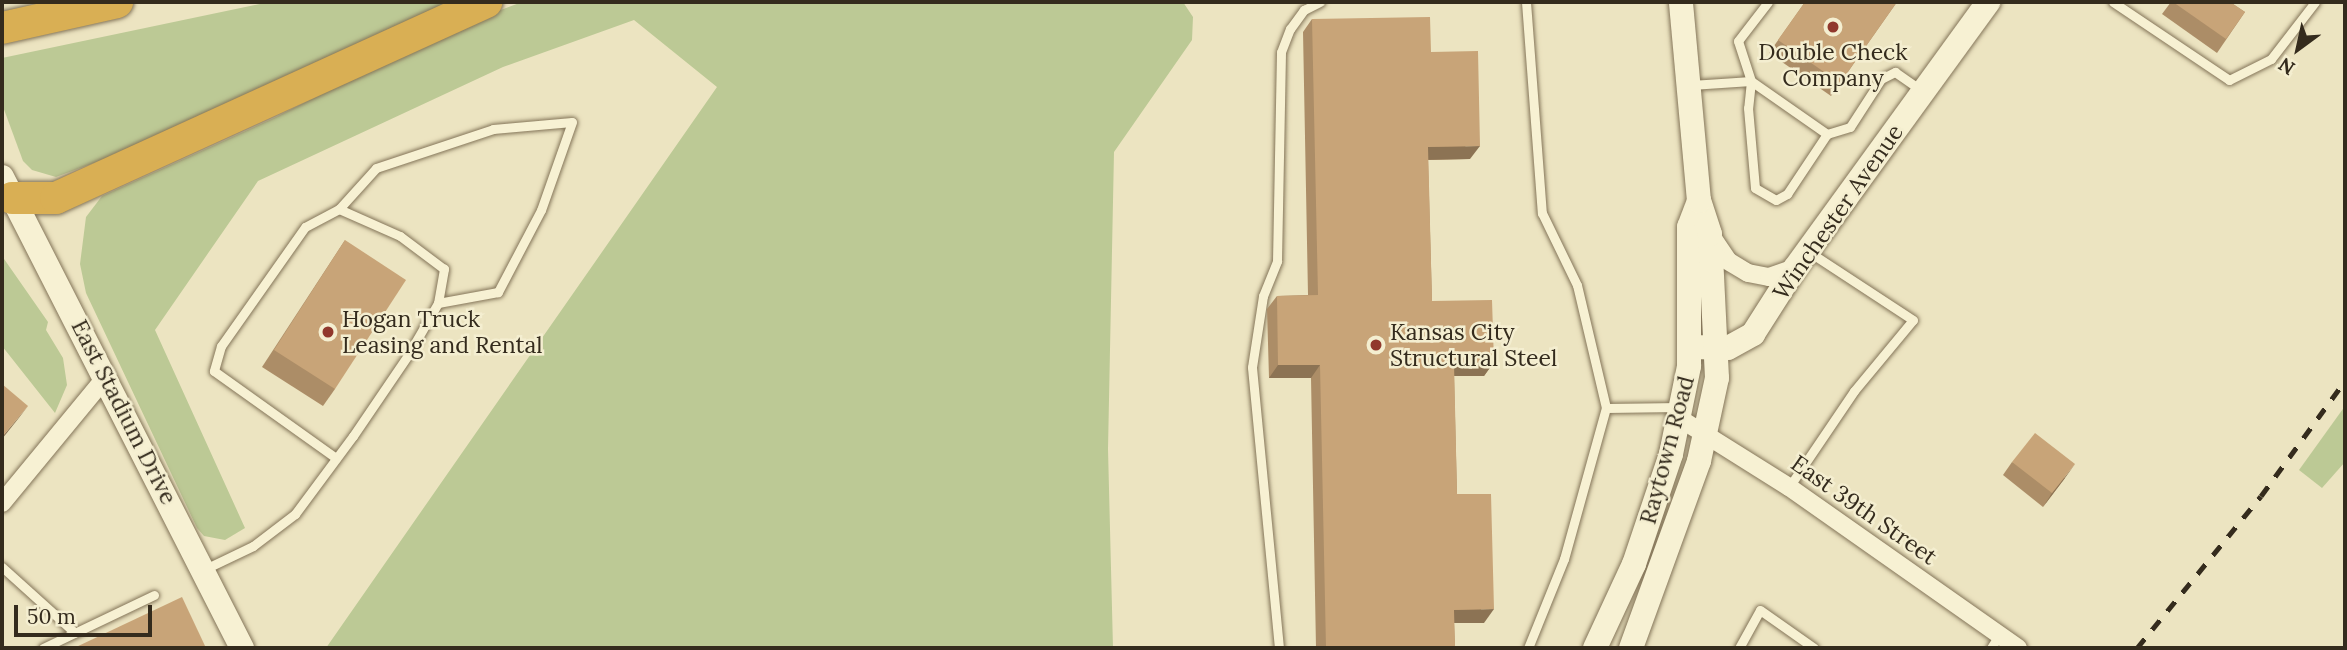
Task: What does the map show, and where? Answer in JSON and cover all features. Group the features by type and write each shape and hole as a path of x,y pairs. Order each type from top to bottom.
{"highway":[{"path":"2,28 117,2"},
{"path":"7,188 56,198 487,2"}],"main road":[{"name":"Raytown Road","path":"1631,648 1670,551 1706,435 1717,348 1710,234 1699,201 1681,2"},
{"name":"Winchester Avenue","path":"1689,347 1728,348 1753,334 1801,259 1988,2"},
{"name":"East Stadium Drive","path":"7,188 106,377 242,648"},
{"name":"Raytown Road","path":"1595,648 1654,510 1680,412 1689,347 1689,228 1699,201"}],"street":[{"path":"1710,234 1728,261 1748,273 1769,277 1801,259"},
{"path":"2,503 106,377"},
{"name":"East 39th Street","path":"1680,412 1706,435 1789,486 1995,641 2018,648"}],"lane":[{"path":"1279,648 1252,367 1263,296 1277,261 1281,52 1290,29 1304,10 1320,2"},
{"path":"1527,2 1542,213 1577,285 1606,408 1564,559 1528,648"},
{"path":"1768,2 1738,41 1751,81 1748,108 1755,188 1765,197 1776,200 1787,194 1827,134 1850,127 1881,79 1895,72 1923,91"},
{"path":"2113,2 2229,80 2271,59 2315,2"},
{"path":"1689,85 1714,80 1751,81 1827,134"},
{"path":"336,458 214,371 221,346 305,227 340,209 376,167 493,129 572,122 541,210 498,292 438,303"},
{"path":"204,569 253,546 295,514 336,458 438,303 444,269 400,236 340,209"},
{"path":"1789,486 1854,391 1913,320 1801,259"},
{"path":"1606,408 1680,412"},
{"path":"2,567 75,633"},
{"path":"43,648 154,595"},
{"path":"1739,648 1760,610 1814,648"}],"green space":[{"path":"269,2 449,2 118,154 56,177 32,170 23,161 2,104 2,58"},
{"path":"522,2 1183,2 1193,17 1192,40 1114,152 1108,449 1113,648 326,648 717,87 634,20 503,67 258,181 155,330 245,528 225,540 204,536 197,528 86,293 80,264 86,217 102,196 274,118 451,29"},
{"path":"2,256 48,322 46,330 63,358 67,385 55,413 2,346"},
{"path":"2345,406 2345,462 2322,488 2299,470"}],"building":[{"name":"Double Check Company","path":"1805,2 1897,2 1840,83 1778,40"},
{"path":"2173,2 2230,2 2245,12 2226,39"},
{"name":"Kansas City Structural Steel","path":"1430,17 1431,52 1478,51 1480,146 1428,147 1432,301 1492,300 1494,362 1454,363 1457,494 1491,494 1494,609 1454,610 1455,646 1326,648 1320,365 1278,365 1277,296 1318,295 1312,19"},
{"name":"Hogan Truck Leasing and Rental","path":"345,240 406,280 335,389 274,350"},
{"path":"2,384 28,406 2,437"},
{"path":"2035,433 2075,464 2052,493 2012,462"},
{"path":"182,597 206,648 74,648"}],"railway":[{"path":"2137,648 2261,496 2345,381"}],"place":[{"name":"Double Check Company","path":"1833,27"},
{"name":"Hogan Truck Leasing and Rental","path":"328,332"},
{"name":"Kansas City Structural Steel","path":"1376,345"}]}
